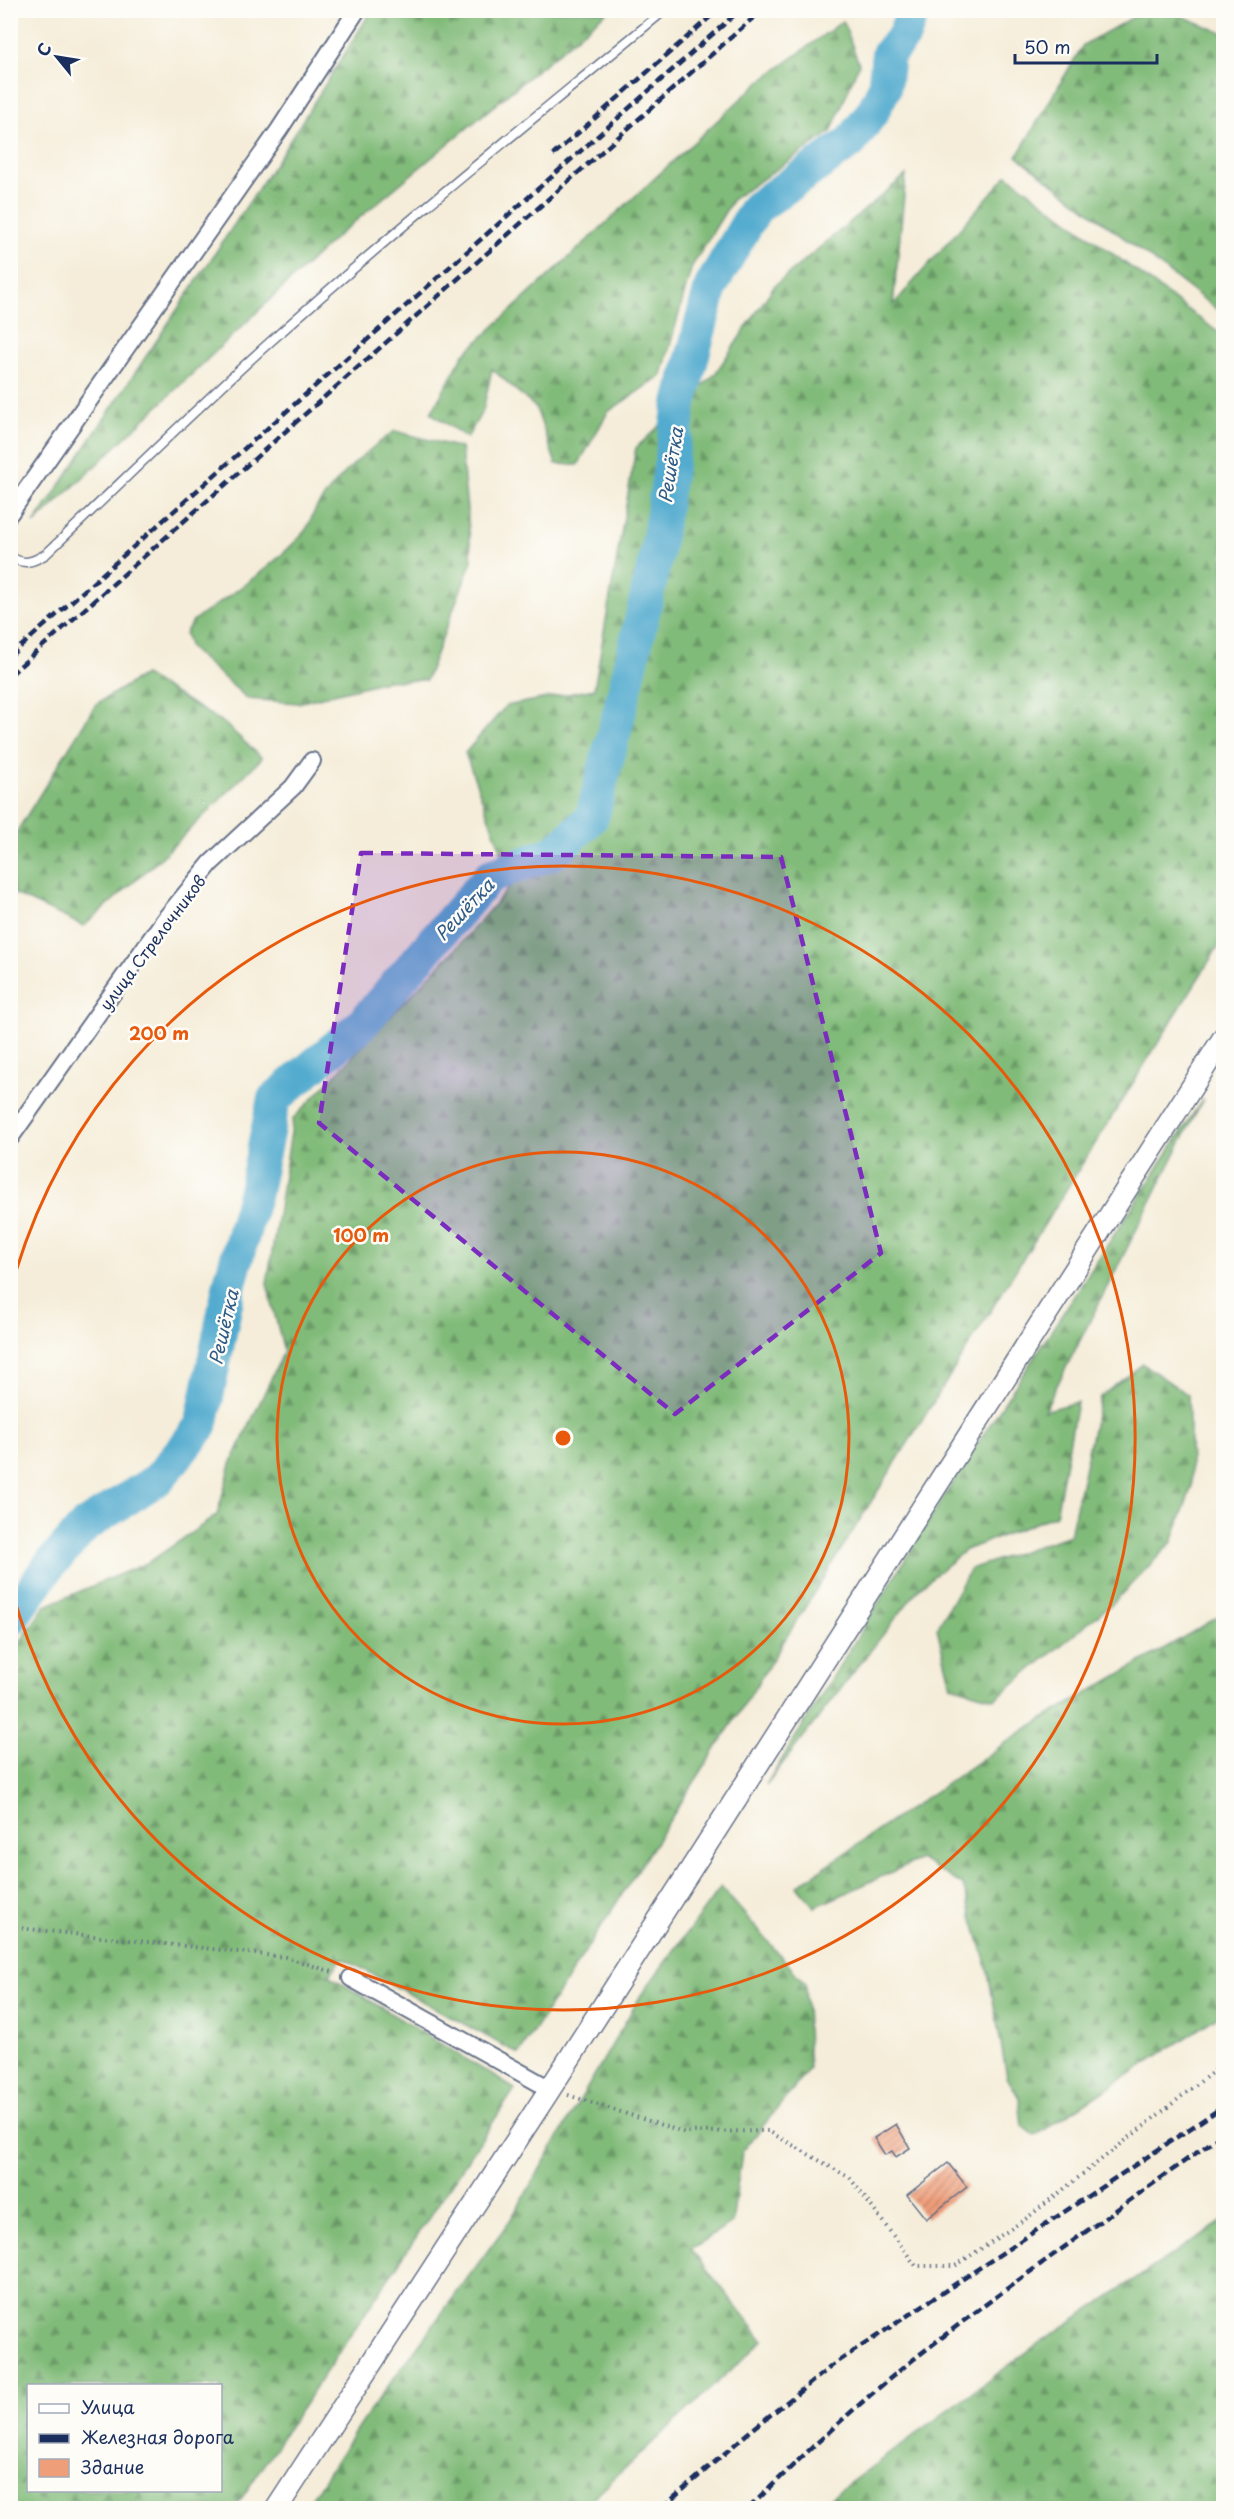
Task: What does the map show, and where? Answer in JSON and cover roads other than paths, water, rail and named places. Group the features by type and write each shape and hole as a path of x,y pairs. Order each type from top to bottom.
{"street":[{"path":"10,513 279,130 357,10"},
{"name":"улица Стрелочников","path":"10,1138 165,919 211,863 293,788 312,761"},
{"path":"277,2508 550,2089 1224,1037"},
{"path":"351,1978 550,2089"}],"lane":[{"path":"10,556 25,563 46,554 268,344 326,293 459,178 665,10"}],"waterway":[{"name":"Решётка","path":"10,1620 48,1567 86,1525 158,1479 201,1426 230,1283 255,1191 274,1099 361,1025 490,876 555,852 592,817 656,557 680,404 711,286 756,208 851,142 873,111 884,89 888,54 904,36 913,10"}],"railway":[{"path":"553,155 718,10"},
{"path":"10,656 740,10"},
{"path":"10,675 762,10"},
{"path":"662,2508 748,2433 833,2365 1224,2106"},
{"path":"749,2508 830,2431 914,2359 1224,2133"}]}
